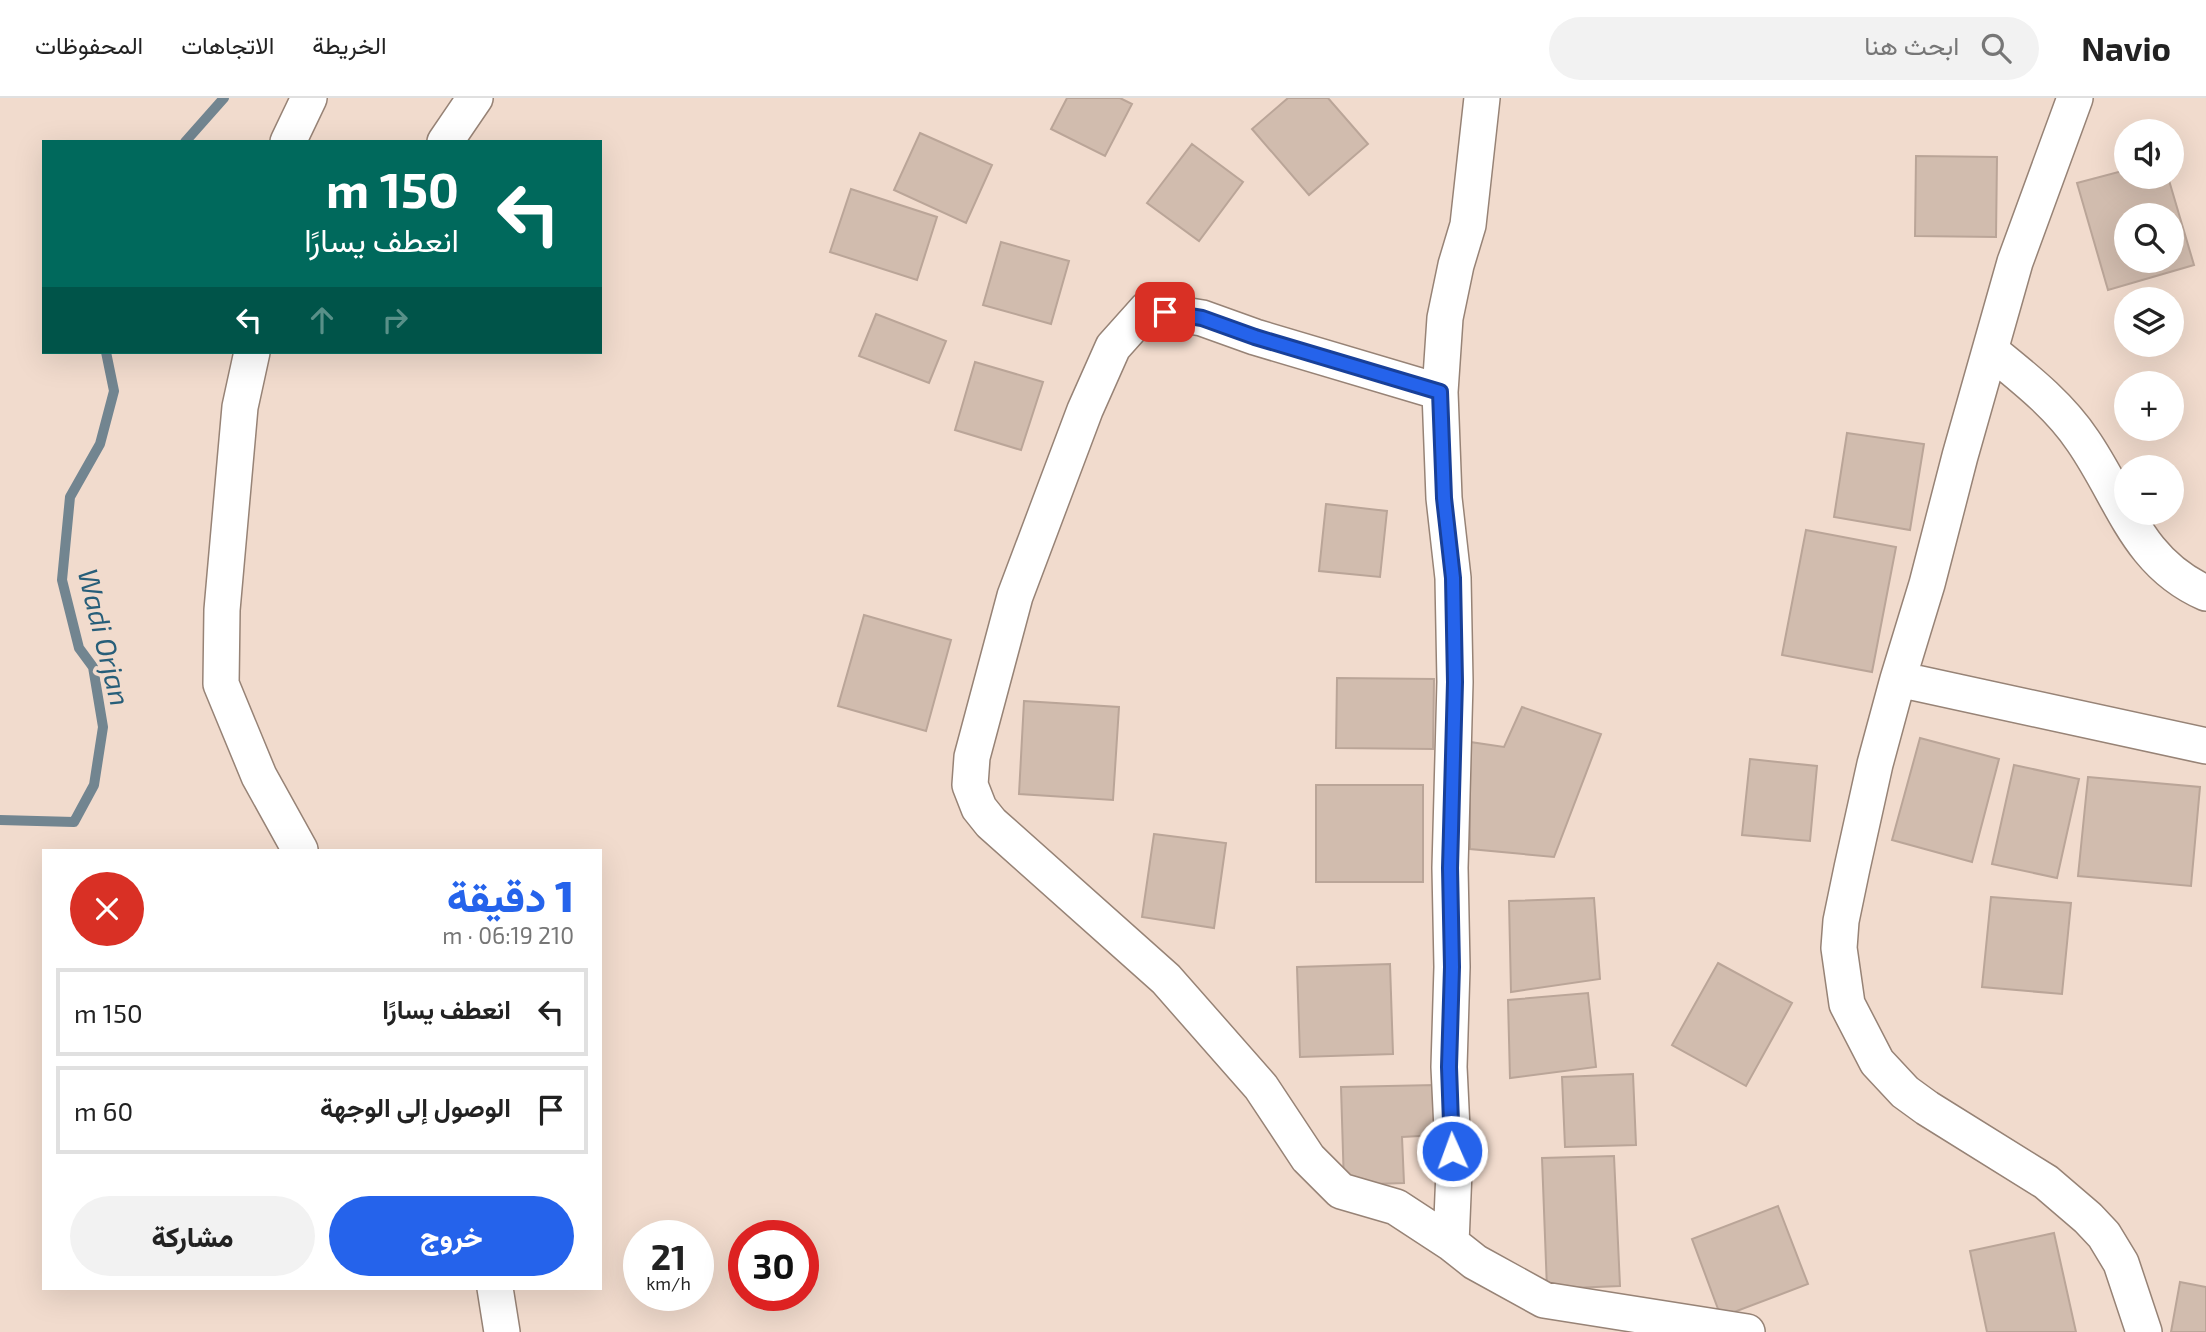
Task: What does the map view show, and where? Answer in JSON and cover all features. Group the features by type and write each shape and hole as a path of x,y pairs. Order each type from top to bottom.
{"street":[{"path":"289,140 309,98"},
{"path":"446,140 475,98"},
{"path":"1451,1243 1454,1171 1449,1067 1452,967 1450,868 1455,682 1453,578 1444,498 1440,392 1445,318 1468,225 1482,98"},
{"path":"2076,98 2015,262 1960,456 1927,584 1875,764 1841,921 1839,948 1847,1004 1877,1062 1905,1091 2046,1182 2104,1235 2121,1263 2144,1332"},
{"path":"1440,392 1255,337 1202,318 1147,309 1112,347 1029,558 1015,596 981,715 972,757 970,785 979,808 991,823 1166,979 1261,1087 1308,1158 1341,1191 1396,1208 1451,1243 1475,1262 1544,1300 1747,1332"},
{"path":"1991,351 2047,397 2082,439 2143,545 2165,569 2188,586 2206,593"},
{"path":"254,354 240,407 222,610 221,684 259,776 299,849"},
{"path":"1898,679 2206,746"},
{"path":"495,1290 502,1332"}],"building":[{"path":"1067,98 1120,98 1132,104 1105,156 1051,129"},
{"path":"1288,98 1328,98 1368,144 1309,195 1252,129"},
{"path":"920,133 992,165 966,223 894,190"},
{"path":"1192,144 1243,182 1199,241 1147,203"},
{"path":"1916,156 1997,157 1996,237 1915,236"},
{"path":"2114,173 2114,189 2172,189 2176,203 2114,203 2114,273 2166,273 2108,290 2077,183"},
{"path":"851,189 937,217 917,280 830,252"},
{"path":"2184,231 2194,265 2184,268"},
{"path":"1001,242 1069,261 1051,324 983,305"},
{"path":"876,314 946,341 929,383 859,356"},
{"path":"975,362 1043,382 1021,450 955,430"},
{"path":"1847,433 1924,444 1910,530 1834,517"},
{"path":"1326,504 1387,511 1380,577 1319,571"},
{"path":"1806,530 1896,547 1872,672 1782,655"},
{"path":"864,615 951,640 926,731 838,706"},
{"path":"1337,678 1434,679 1433,749 1336,748"},
{"path":"1024,701 1119,707 1113,800 1019,794"},
{"path":"1522,707 1601,734 1554,857 1470,849 1470,742 1504,747"},
{"path":"1920,738 1999,759 1972,862 1892,840"},
{"path":"1750,759 1817,766 1810,841 1742,835"},
{"path":"2014,765 2079,779 2057,878 1992,864"},
{"path":"2088,777 2200,787 2191,886 2078,876"},
{"path":"1316,785 1423,785 1423,882 1316,882"},
{"path":"1154,834 1226,843 1214,928 1142,917"},
{"path":"1991,897 2071,903 2062,994 1982,987"},
{"path":"1594,898 1600,979 1511,992 1509,901"},
{"path":"1718,963 1792,1003 1746,1086 1672,1045"},
{"path":"1390,964 1393,1054 1300,1057 1297,967"},
{"path":"1588,993 1596,1067 1510,1078 1508,1000"},
{"path":"1633,1074 1636,1145 1565,1147 1562,1077"},
{"path":"1435,1085 1437,1135 1402,1137 1404,1183 1344,1185 1341,1087"},
{"path":"1614,1156 1620,1286 1547,1289 1542,1158"},
{"path":"1778,1206 1808,1284 1721,1317 1692,1239"},
{"path":"2054,1233 2076,1332 1987,1332 1970,1251"},
{"path":"2180,1282 2206,1287 2206,1332 2171,1332"}],"waterway":[{"name":"Wadi Orjan","path":"187,140 224,98"},
{"name":"Wadi Orjan","path":"0,820 74,822 94,785 103,727 93,667 79,648 62,580 70,497 100,444 114,391 106,354"}],"route":[{"path":"1165,312 1202,318 1255,337 1440,392 1444,498 1453,578 1455,682 1450,868 1452,967 1449,1067 1452,1151"}]}
